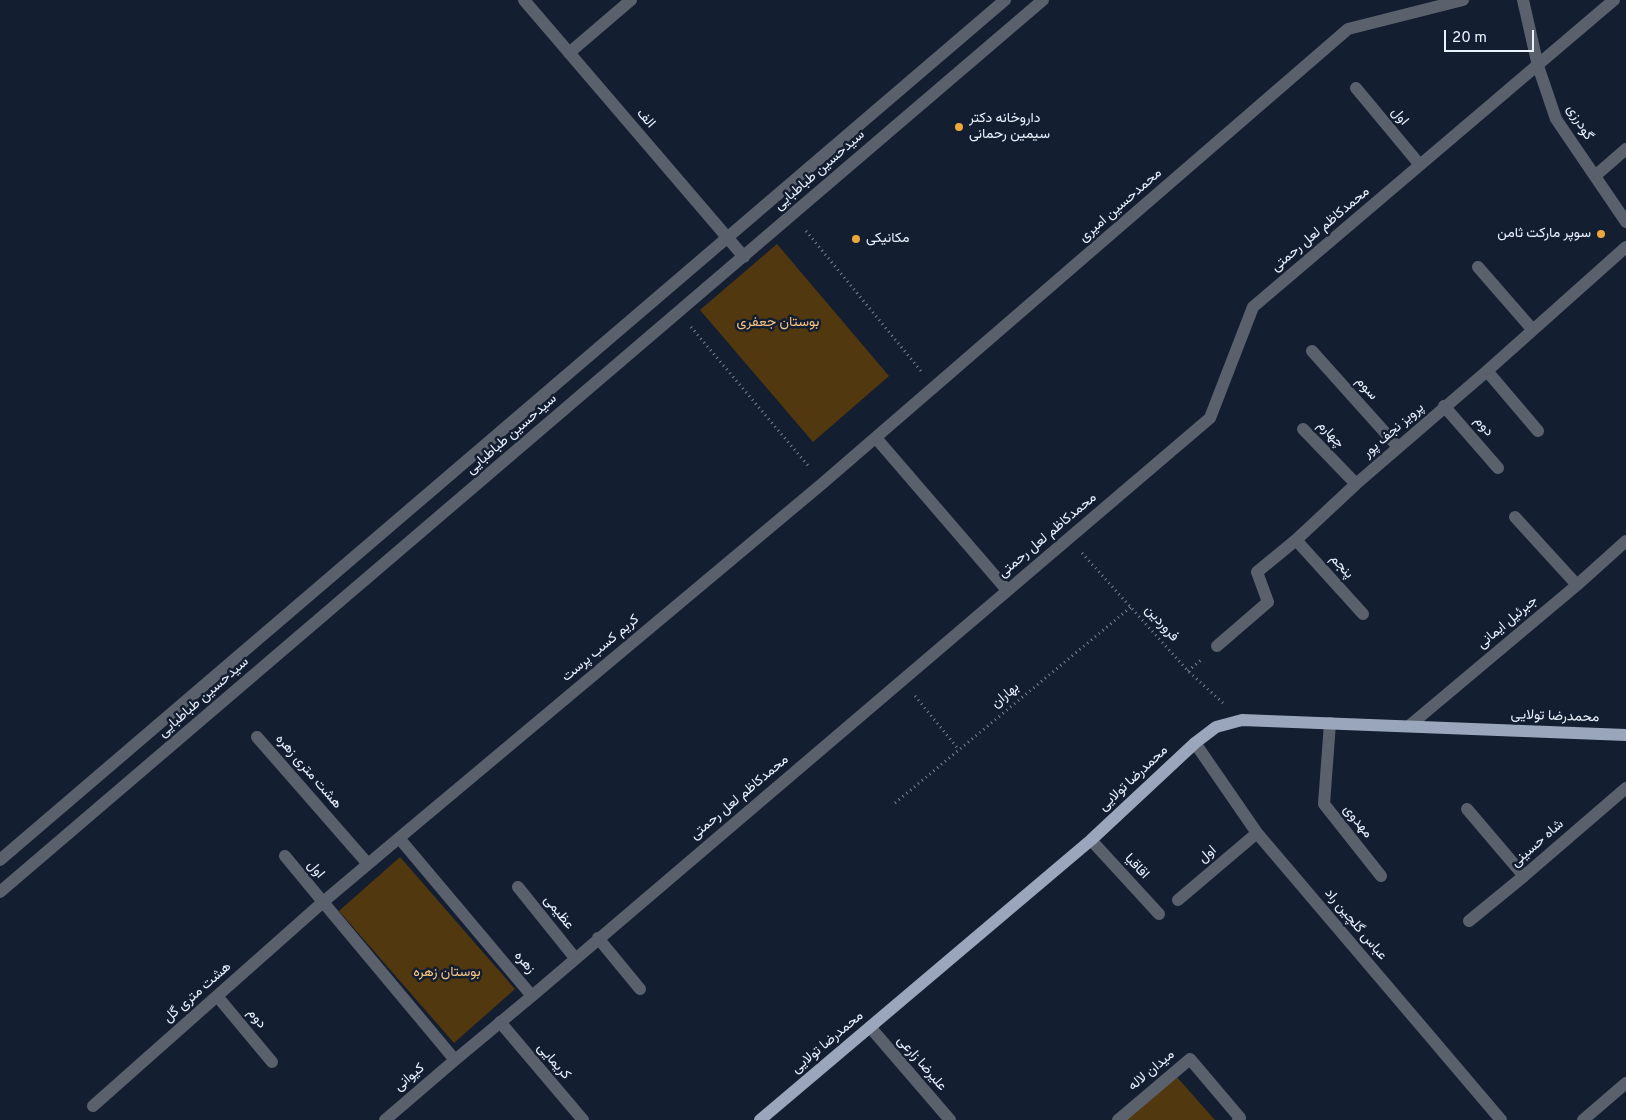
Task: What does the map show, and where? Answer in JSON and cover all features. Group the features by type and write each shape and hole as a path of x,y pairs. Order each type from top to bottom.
{"main road":[{"name":"محمدرضا تولایی","path":"760,1120 1091,840 1195,743 1216,727 1242,720 1626,735"}],"street":[{"name":"الف","path":"524,0 744,257"},
{"path":"569,53 631,0"},
{"name":"سیدحسین طباطبایی","path":"0,860 1005,0"},
{"name":"سیدحسین طباطبایی","path":"0,892 1044,0"},
{"name":"محمدحسین امیری","path":"823,483 1348,29 1463,0"},
{"name":"گودرزی","path":"1523,0 1538,66 1556,119 1626,222"},
{"name":"محمدکاظم لعل رحمتی","path":"532,996 1210,418 1253,307 1614,0"},
{"name":"اول","path":"1356,88 1420,166"},
{"path":"1595,176 1626,148"},
{"name":"پرویز نجف پور","path":"1217,646 1268,602 1257,572 1296,540 1356,484 1626,247"},
{"path":"1478,267 1532,329"},
{"name":"سوم","path":"1312,351 1398,447"},
{"path":"1487,371 1538,432"},
{"name":"دوم","path":"1444,406 1498,468"},
{"name":"چهارم","path":"1303,429 1356,484"},
{"path":"876,438 1008,590"},
{"name":"کریم کسب پرست","path":"399,838 823,483"},
{"path":"1515,518 1577,585"},
{"name":"پنجم","path":"1296,540 1363,614"},
{"name":"جبرئیل ایمانی","path":"1409,726 1577,585 1626,541"},
{"name":"مهدوی","path":"1330,724 1324,804 1381,876"},
{"name":"هشت متری زهره","path":"257,737 368,864"},
{"name":"عباس گلچین راد","path":"1195,743 1257,833 1501,1120"},
{"name":"شاه حسینی","path":"1468,921 1524,876 1626,788"},
{"path":"1467,809 1524,876"},
{"name":"اول","path":"1178,900 1257,833"},
{"path":"399,838 323,902 455,1060"},
{"name":"زهره","path":"399,838 532,996 455,1060"},
{"name":"اقاقیا","path":"1091,840 1159,914"},
{"name":"اول","path":"285,856 323,902"},
{"name":"عظیمی","path":"518,887 575,958"},
{"name":"هشت متری گل","path":"93,1106 323,902"},
{"path":"598,938 640,989"},
{"name":"دوم","path":"217,996 272,1062"},
{"name":"کریمایی","path":"500,1022 583,1120"},
{"name":"علیرضا زارعی","path":"870,1027 950,1120"},
{"name":"میدان لاله","path":"1118,1120 1190,1059 1240,1118 1238,1120"},
{"name":"کیوانی","path":"385,1120 455,1060"},
{"path":"1583,1120 1626,1083"}],"path":[{"path":"792,215 934,387"},
{"path":"679,312 823,483"},
{"name":"فروردین","path":"1068,538 1188,671 1242,720"},
{"name":"بهاران","path":"895,803 1131,607"},
{"path":"902,680 959,750"}],"green space":[{"name":"بوستان جعفری","path":"777,244 889,376 813,442 700,310"},
{"name":"بوستان زهره","path":"400,857 515,989 454,1043 339,911"},
{"path":"1176,1076 1215,1120 1125,1120"}],"place":[{"name":"داروخانه دکتر سیمین رحمانی","path":"959,127"},
{"name":"سوپر مارکت ثامن","path":"1601,234"},
{"name":"مکانیکی","path":"856,239"}]}
